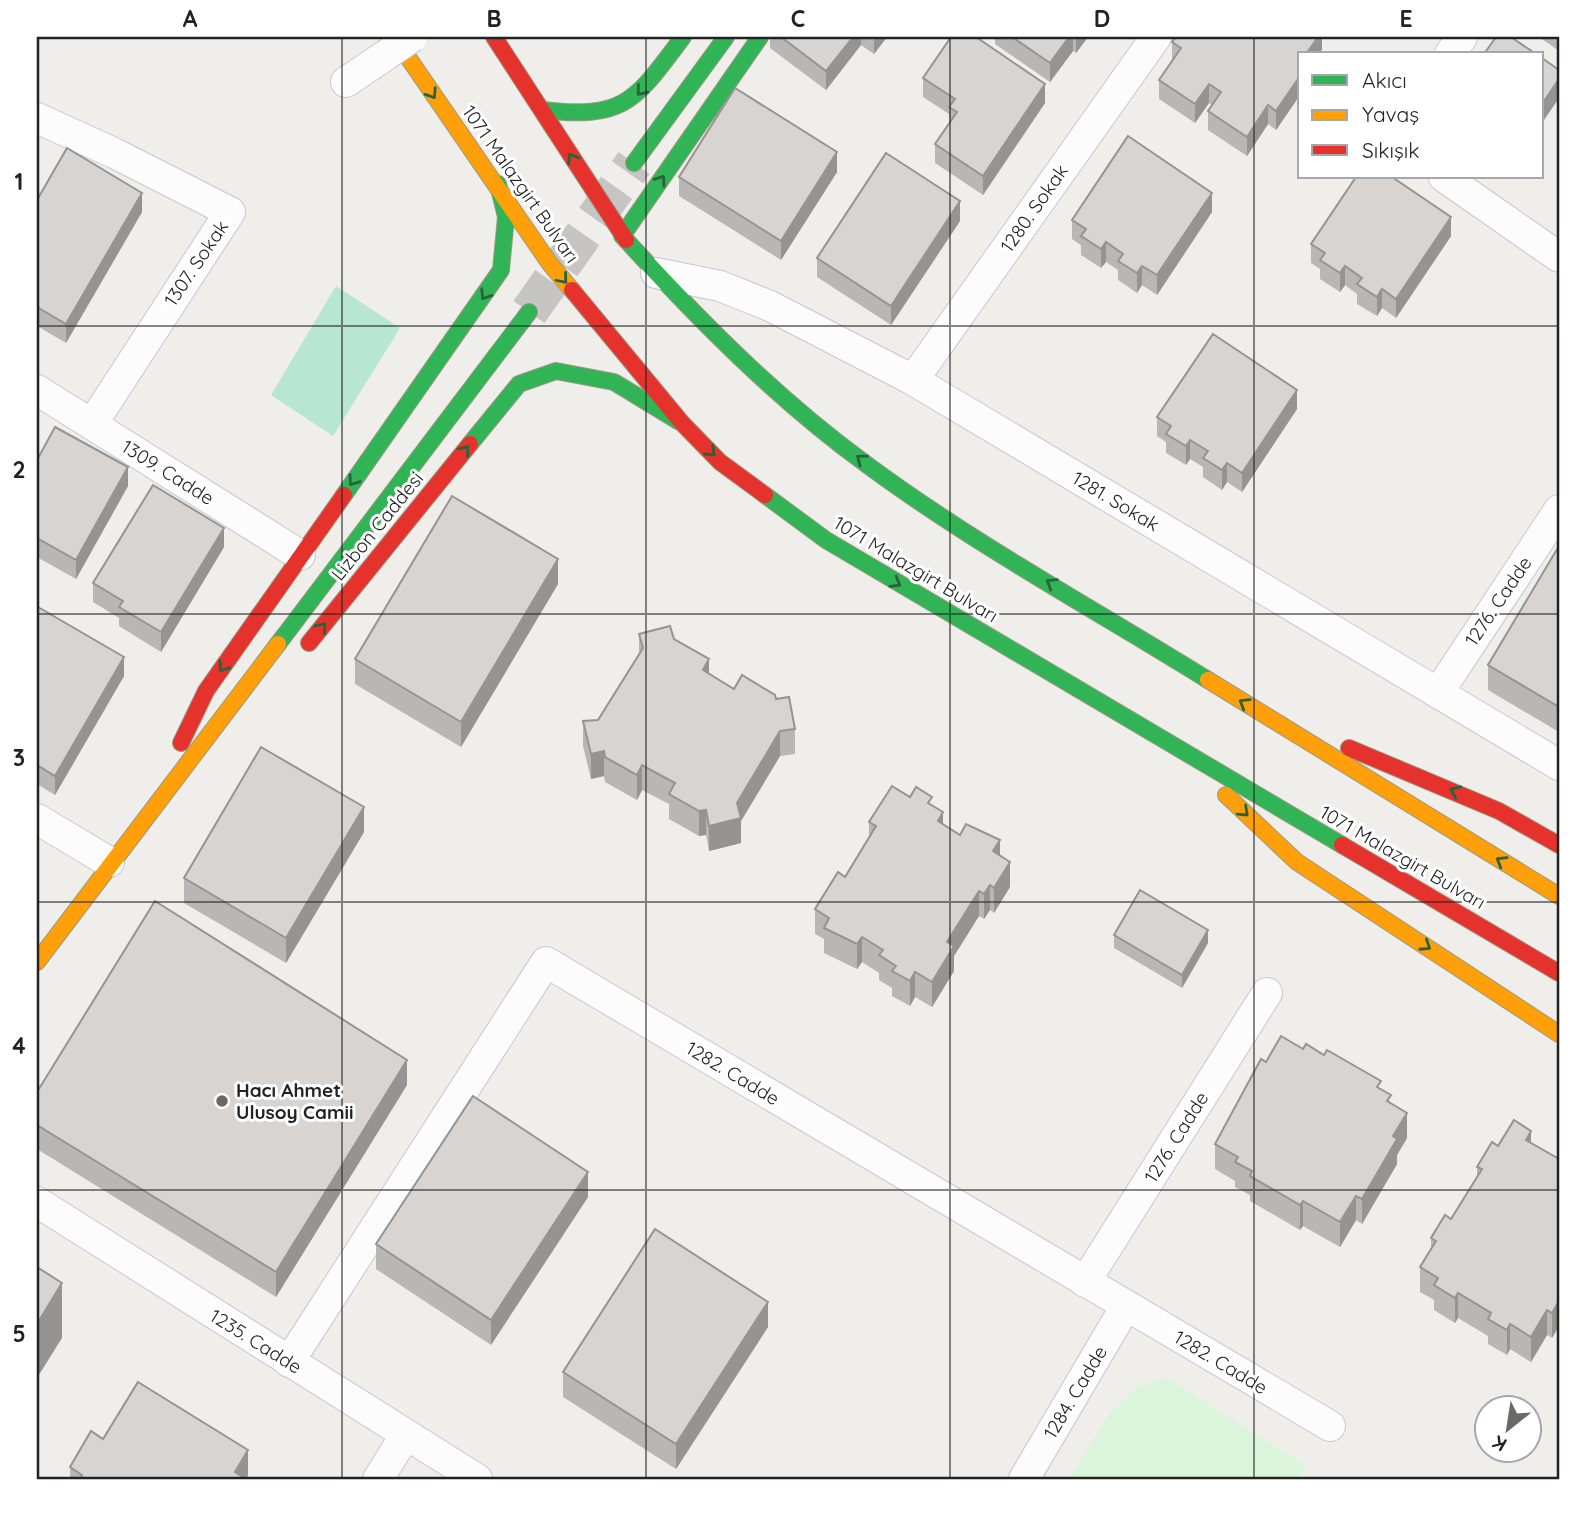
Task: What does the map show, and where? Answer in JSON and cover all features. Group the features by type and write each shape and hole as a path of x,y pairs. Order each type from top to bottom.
{"main road":[{"name":"1071 Malazgirt Bulvarı","path":"394,37 450,121 498,184 550,264 682,424 720,462 826,540 1559,973"},
{"path":"494,37 622,236 710,332 747,366 867,464 1285,729 1559,896"},
{"path":"543,110 579,116 599,115 619,109 635,99 683,37"},
{"path":"634,163 726,37"},
{"path":"622,236 760,37"},
{"name":"Lizbon Caddesi","path":"143,821 206,691 500,270 506,218 498,184"},
{"name":"Lizbon Caddesi","path":"37,962 109,862 143,821 529,312"},
{"name":"Lizbon Caddesi","path":"302,653 519,384 556,372 614,382 682,424"},
{"path":"1285,729 1361,751 1427,778 1499,811 1559,845"},
{"name":"Lizbon Caddesi","path":"143,821 230,736"},
{"path":"1176,748 1297,862 1559,1034"}],"street":[{"path":"346,82 412,37"},
{"name":"1280. Sokak","path":"913,380 1156,37"},
{"path":"1451,52 1462,37"},
{"name":"1307. Sokak","path":"37,118 114,153 230,212 92,424"},
{"path":"1445,178 1559,257"},
{"name":"1281. Sokak","path":"656,273 720,286 770,306 913,380 1559,765"},
{"name":"1309. Cadde","path":"37,390 300,555"},
{"name":"1276. Cadde","path":"1438,693 1559,510"},
{"path":"37,819 109,862"},
{"name":"1282. Cadde","path":"289,1362 546,962 1330,1426"},
{"name":"1276. Cadde","path":"1086,1282 1267,993"},
{"name":"1235. Cadde","path":"37,1202 477,1479"},
{"name":"1284. Cadde","path":"1024,1479 1126,1306"},
{"path":"378,1479 405,1436"}],"green space":[{"path":"336,286 400,328 333,436 271,395"},
{"path":"1167,1378 1306,1466 1299,1479 1069,1479 1109,1414 1138,1386"}],"building":[{"path":"781,37 853,37 826,71"},
{"path":"951,37 976,37 1045,84 983,176 935,144 957,112 949,107 955,99 923,78"},
{"path":"1012,37 1069,37 1050,63"},
{"path":"1176,37 1318,37 1307,52 1298,52 1298,79 1276,111 1268,105 1247,137 1208,111 1221,92 1209,84 1195,104 1159,80 1181,48 1172,42"},
{"path":"1496,37 1511,37 1533,52 1485,52"},
{"path":"1544,59 1559,70 1559,79 1544,101"},
{"path":"735,88 837,152 781,241 679,177"},
{"path":"1128,136 1212,193 1157,275 1142,266 1137,273 1118,261 1123,254 1106,242 1101,249 1081,236 1086,229 1072,220"},
{"path":"67,148 142,193 66,324 37,307 37,200"},
{"path":"886,153 960,201 891,306 817,258"},
{"path":"1355,178 1393,178 1451,217 1396,299 1382,289 1377,297 1357,284 1362,278 1345,266 1340,273 1320,260 1325,253 1311,244"},
{"path":"1213,334 1297,390 1242,473 1227,463 1222,470 1203,458 1208,451 1190,440 1186,446 1166,434 1171,426 1157,417"},
{"path":"55,427 128,467 76,560 37,538 37,460"},
{"path":"153,485 224,528 161,632 119,607 123,601 93,583"},
{"path":"452,496 558,559 461,722 355,659"},
{"path":"1559,546 1559,707 1488,665"},
{"path":"38,607 124,657 55,776 37,765"},
{"path":"670,626 674,639 709,659 703,670 734,689 742,675 775,695 776,699 789,697 795,729 780,731 737,803 741,818 709,826 706,810 699,811 669,794 675,783 642,765 637,775 605,757 604,751 591,754 583,721 598,720 643,648 639,634"},
{"path":"261,747 364,807 286,938 184,878"},
{"path":"892,786 910,797 916,787 932,797 928,803 943,812 938,821 960,835 966,824 1000,840 993,851 1010,862 994,888 990,885 984,894 979,891 947,942 954,946 932,982 915,972 910,981 892,971 896,966 879,955 883,950 862,937 857,944 824,928 829,918 815,909 838,872 845,877 876,826 869,822"},
{"path":"1140,890 1208,930 1182,975 1114,935"},
{"name":"Hacı Ahmet Ulusoy Camii","path":"155,901 407,1060 276,1272 37,1125 37,1092"},
{"path":"1281,1036 1303,1049 1306,1044 1324,1055 1327,1050 1381,1081 1377,1087 1391,1095 1387,1101 1407,1113 1393,1136 1397,1139 1362,1199 1356,1196 1340,1222 1303,1201 1300,1205 1250,1176 1252,1171 1235,1162 1238,1157 1215,1144 1261,1059 1266,1062"},
{"path":"473,1096 588,1172 491,1320 376,1244"},
{"path":"1514,1120 1531,1131 1526,1140 1559,1159 1559,1301 1552,1313 1547,1310 1531,1337 1510,1324 1507,1330 1488,1319 1491,1313 1458,1293 1455,1298 1434,1285 1438,1278 1420,1267 1436,1241 1431,1238 1445,1215 1451,1219 1482,1169 1477,1167 1492,1142 1498,1146"},
{"path":"655,1229 768,1302 676,1444 563,1372"},
{"path":"37,1267 62,1283 37,1324"},
{"path":"138,1382 248,1450 235,1472 244,1478 80,1479 82,1475 70,1467 91,1431 103,1439"}],"tunnel":[{"path":"529,312 634,163"}],"traffic: fast":[{"path":"543,110 593,112 611,108 640,90 683,37"},
{"path":"634,163 726,37"},
{"path":"622,236 760,37"},
{"path":"344,495 501,270 506,217 498,184"},
{"path":"626,240 740,358 801,413 866,464 949,522 1208,680"},
{"path":"278,644 529,312"},
{"path":"470,444 519,384 556,371 614,382 678,421"},
{"path":"765,495 826,540 1342,845"}],"traffic: slow":[{"path":"394,37 550,264 572,290"},
{"path":"37,962 278,644"},
{"path":"1208,680 1559,896"},
{"path":"1226,795 1297,862 1559,1034"}],"traffic: jam":[{"path":"494,37 626,240"},
{"path":"572,290 682,423 720,462 765,495"},
{"path":"309,643 470,444"},
{"path":"181,743 206,691 344,495"},
{"path":"1349,748 1499,811 1559,845"},
{"path":"1342,845 1559,973"}],"place":[{"name":"Hacı Ahmet Ulusoy Camii","path":"222,1101"}]}
